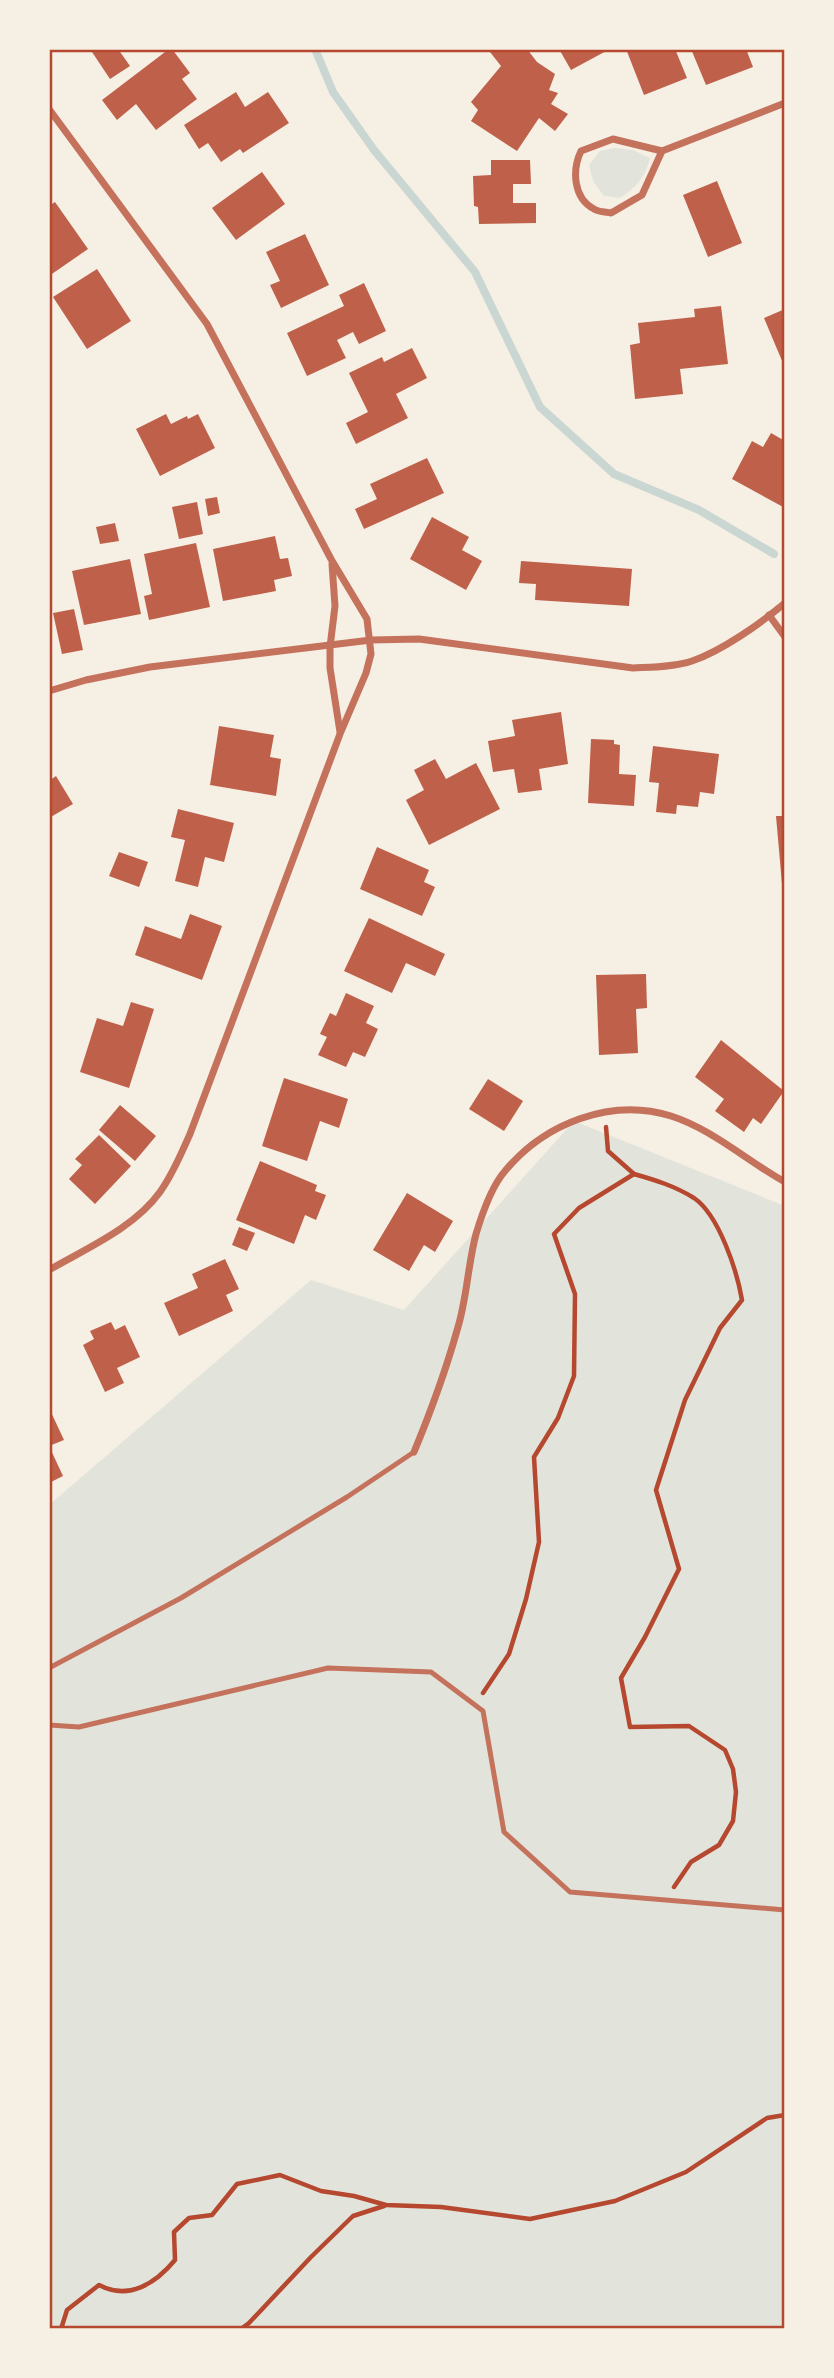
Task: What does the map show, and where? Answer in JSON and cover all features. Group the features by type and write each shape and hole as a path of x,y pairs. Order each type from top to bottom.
{"street":[{"path":"662,151 642,195 611,214 593,209 581,195 574,178 581,151 613,139 662,151 785,103"},
{"path":"49,109 207,324 331,559 367,619 371,640 366,673 340,734 175,1170 159,1194 139,1215 49,1270"},
{"path":"331,559 335,606 330,668 340,734"},
{"path":"49,691 86,680 150,667 371,640 419,639 633,668 663,666 693,661 785,604"},
{"path":"769,615 785,637"},
{"path":"414,1452 443,1380 453,1347 476,1235 486,1205 503,1173 529,1147 586,1115 618,1109 645,1111 668,1115 693,1124 785,1182"}],"lane":[{"path":"49,1668 181,1598 414,1452"},
{"path":"49,1725 79,1727 328,1668 431,1672 482,1711 504,1832 570,1892 785,1910"}],"path":[{"path":"604,1111 608,1151 634,1174 668,1184 697,1200 721,1233 738,1275 742,1300 720,1328 685,1400 656,1490 679,1569 621,1678 630,1727 689,1726 725,1750 733,1769 736,1792 733,1821 719,1845 691,1862 665,1900"},
{"path":"475,1706 509,1654 523,1610 538,1542 534,1457 558,1418 574,1376 575,1294 554,1234 579,1209 634,1174"},
{"path":"61,2329 67,2310 99,2286 117,2291 138,2290 163,2275 175,2260 174,2232 189,2218 212,2215 237,2184 280,2175 321,2191 355,2196 386,2205 441,2207 530,2219 615,2201 686,2172 767,2118 785,2115"},
{"path":"241,2329 250,2323 311,2257 353,2217 386,2205"}],"shaded area":[{"path":"615,148 633,150 650,158 639,181 620,198 604,196 593,181 589,165 600,151"},
{"path":"574,1121 785,1206 785,2329 49,2329 49,1505 311,1280 404,1310"}],"building":[{"path":"90,49 118,49 130,66 110,79"},
{"path":"172,49 190,73 182,79 197,99 156,130 136,104 117,120 102,100"},
{"path":"493,49 527,49 537,62 555,74 549,90 558,93 551,104 568,114 555,131 539,118 517,151 471,121 478,110 471,102 501,66 490,52"},
{"path":"559,49 610,49 571,70"},
{"path":"626,49 675,49 687,78 644,95"},
{"path":"691,49 746,49 753,67 706,85"},
{"path":"236,92 245,107 268,92 289,123 243,153 240,149 221,162 208,143 199,149 184,125"},
{"path":"491,160 530,160 531,184 513,184 513,203 536,203 536,223 479,224 478,207 474,206 473,176 491,175"},
{"path":"262,172 285,204 236,240 212,208"},
{"path":"717,181 742,243 708,257 683,195"},
{"path":"55,202 88,249 49,276 49,206"},
{"path":"305,234 329,285 281,308 270,285 280,281 266,252"},
{"path":"97,269 131,321 87,349 53,297"},
{"path":"364,283 386,331 359,344 353,332 337,340 346,358 307,376 287,333 344,306 339,295"},
{"path":"721,306 728,364 680,369 683,394 635,399 630,345 640,343 638,323 695,317 694,309"},
{"path":"785,309 785,368 764,318"},
{"path":"412,348 427,378 396,394 408,418 356,444 346,423 368,412 349,373 382,357 384,362"},
{"path":"166,414 171,424 198,414 215,448 160,476 136,429"},
{"path":"771,433 785,441 785,508 732,479 752,441 763,447"},
{"path":"427,458 444,493 364,529 355,509 377,499 370,484"},
{"path":"217,497 220,513 208,516 205,499"},
{"path":"197,502 203,534 179,539 172,507"},
{"path":"432,517 469,537 462,550 482,561 466,590 410,559"},
{"path":"115,523 119,541 100,544 96,527"},
{"path":"275,536 280,559 288,558 292,576 274,580 276,591 223,601 213,549"},
{"path":"196,543 210,607 149,620 144,596 152,594 144,554"},
{"path":"130,559 141,614 84,625 72,571"},
{"path":"521,561 632,569 629,606 535,600 536,584 519,583"},
{"path":"74,609 83,650 62,654 53,613"},
{"path":"561,712 568,764 539,769 542,790 518,793 514,769 493,772 488,741 515,736 512,720"},
{"path":"219,726 274,735 270,757 281,759 276,796 210,785"},
{"path":"591,739 614,740 614,744 620,745 619,774 636,775 634,806 588,803"},
{"path":"653,746 719,754 714,794 700,792 698,807 677,805 676,814 656,812 659,783 649,782"},
{"path":"435,759 446,779 476,763 500,809 429,845 406,800 424,790 414,770"},
{"path":"56,776 73,804 49,818 49,781"},
{"path":"178,809 234,823 224,862 205,857 198,887 175,881 185,840 171,837"},
{"path":"776,816 785,816 785,884 782,884"},
{"path":"377,847 429,870 424,882 435,887 422,916 360,889"},
{"path":"119,852 148,862 139,887 109,876"},
{"path":"190,914 222,926 202,980 135,955 145,926 181,939"},
{"path":"369,918 445,954 435,976 406,963 392,993 344,971"},
{"path":"646,974 647,1008 636,1009 638,1053 599,1055 596,975"},
{"path":"346,993 374,1006 366,1023 378,1029 365,1057 353,1052 346,1067 318,1055 327,1037 320,1034 330,1013 336,1016"},
{"path":"131,1002 154,1009 129,1088 80,1072 97,1018 123,1026"},
{"path":"721,1040 784,1091 761,1124 753,1118 744,1132 715,1111 724,1099 695,1077"},
{"path":"284,1078 348,1099 339,1128 320,1121 307,1161 262,1146"},
{"path":"488,1079 523,1101 504,1131 469,1109"},
{"path":"120,1105 156,1136 135,1161 99,1130"},
{"path":"99,1135 131,1166 95,1204 69,1179 82,1165 75,1159"},
{"path":"260,1161 317,1185 315,1191 326,1195 316,1220 305,1215 294,1244 236,1220"},
{"path":"407,1193 453,1221 435,1252 424,1245 409,1271 373,1250"},
{"path":"239,1227 255,1233 247,1251 232,1245"},
{"path":"225,1259 239,1289 226,1295 233,1311 179,1336 164,1303 198,1288 192,1274"},
{"path":"111,1322 115,1330 125,1325 140,1357 117,1368 124,1383 105,1392 83,1345 94,1339 90,1331"},
{"path":"49,1408 64,1440 49,1446"},
{"path":"49,1446 63,1476 49,1483"}],"waterway":[{"path":"315,49 333,92 374,150 475,272 540,407 614,474 699,510 774,554"}]}
